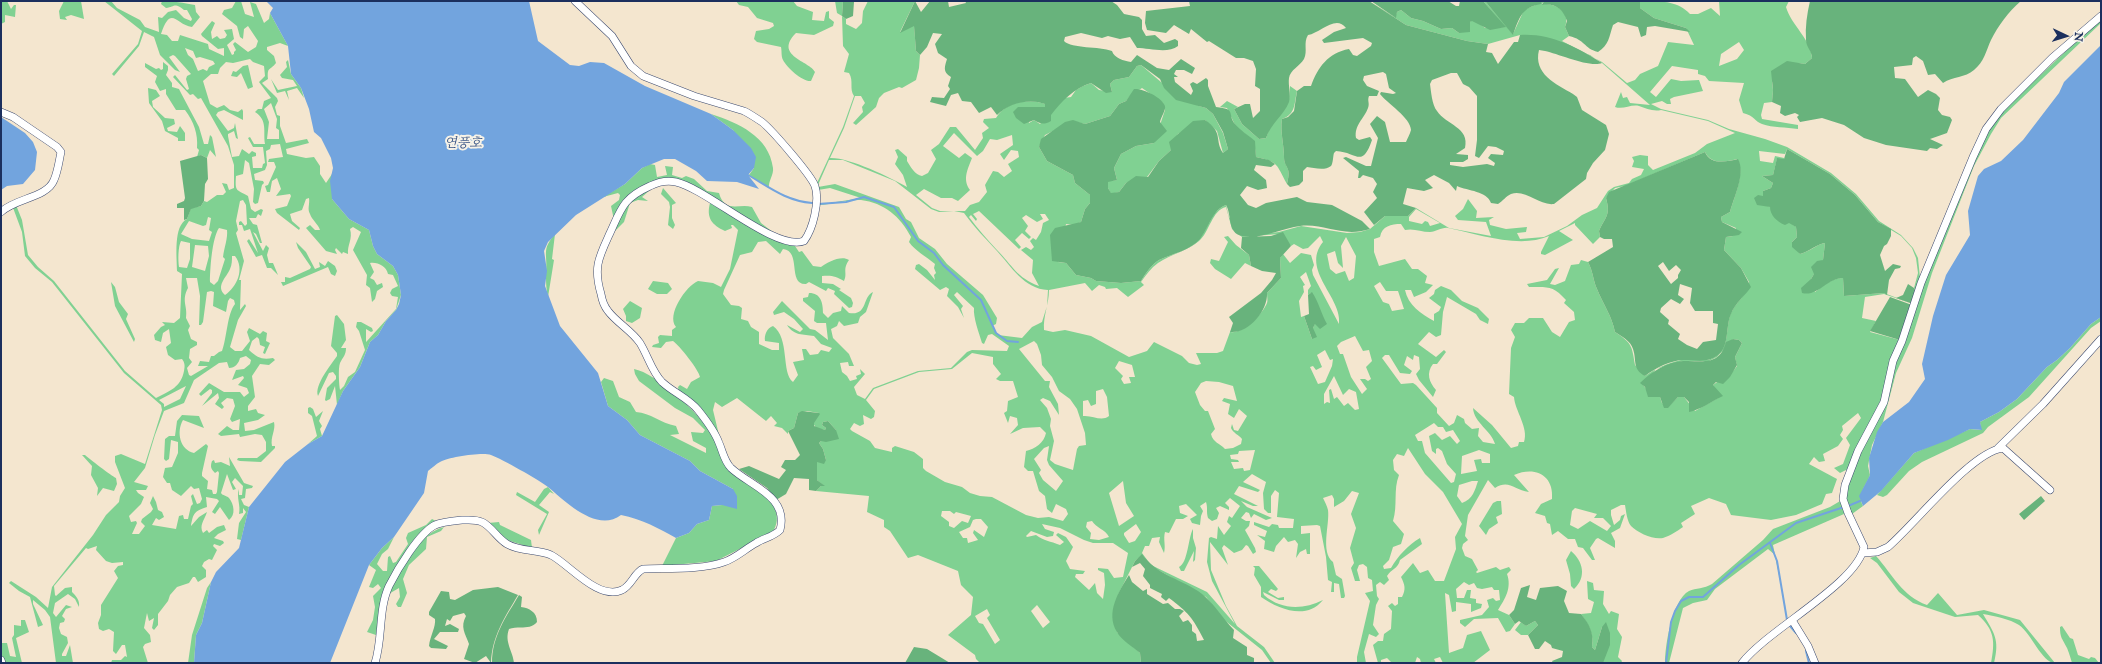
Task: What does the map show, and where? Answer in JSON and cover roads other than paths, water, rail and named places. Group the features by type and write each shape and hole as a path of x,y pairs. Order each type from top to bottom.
{"street":[{"path":"375,663 384,601 389,586 428,529 436,525 474,519 482,522 506,544 522,549 550,554 590,584 613,591 622,590 630,584 638,571 643,569 711,565 734,558 758,542 774,536 780,530 781,515 775,502 765,491 731,468 723,456 716,436 693,404 670,390 661,380 639,342 608,311 599,287 596,267 602,248 624,203 640,191 654,184 667,181 683,184 757,227 794,243 804,241 810,231 816,196 814,182 778,140 756,118 744,111 660,84 636,71 612,36 575,1"},
{"path":"1742,663 1764,640 1792,620 1844,577 1856,564 1863,553 1862,542 1843,499 1845,485 1858,451 1884,402 1893,361 1902,341 1921,283 1973,157 1986,129 2001,109 2052,58 2101,16"},
{"path":"1,112 18,121 57,147 61,152 54,181 51,185 34,196 14,202 1,212"},
{"path":"1863,553 1877,552 1888,547 1976,459 1998,448 2043,404 2101,339"},
{"path":"1998,448 2003,448 2050,490"},
{"path":"1792,620 1808,646 1815,663"}],"water":[{"name":"연풍호","path":"266,1 529,1 538,41 570,65 579,66 590,62 604,63 645,86 711,114 733,130 751,148 756,157 754,168 748,175 759,189 737,182 707,181 696,171 675,159 664,159 642,168 625,184 576,215 548,242 544,251 547,271 545,286 560,326 598,373 608,406 627,420 640,435 690,461 700,471 733,489 737,496 737,509 722,505 712,506 709,520 697,524 689,533 676,538 650,524 621,515 612,520 592,518 573,507 537,480 491,455 473,455 450,458 438,463 428,471 424,493 394,537 382,548 369,565 330,663 194,663 196,635 202,623 211,582 216,572 239,548 249,507 285,462 308,444 322,436 343,391 360,367 370,342 378,335 386,321 396,310 401,295 398,275 393,266 377,254 373,246 369,230 349,219 332,199 330,181 333,168 331,158 321,138 314,132 309,109 301,88 291,74 288,46 270,13 273,8"},
{"path":"2101,45 2101,317 2091,324 2070,348 2047,367 2017,399 1999,412 1980,422 1982,430 1970,429 1948,440 1914,453 1881,491 1863,506 1859,496 1870,475 1869,458 1877,432 1883,422 1909,402 1925,379 1922,364 1933,316 1946,275 1970,235 1968,211 1978,176 1984,169 2001,161 2023,140 2059,93 2064,82"},
{"path":"1,117 25,133 33,142 37,152 35,170 23,184 7,186 1,190"}],"waterway":[{"path":"748,175 786,196 803,202 812,203"},
{"path":"818,204 846,202 864,197 894,207 918,241 934,253 943,265 981,300 996,333 1007,341 1018,342"},
{"path":"1848,506 1860,501"},
{"path":"1666,663 1671,622 1681,601 1689,597 1703,597 1739,565 1796,523 1844,507"},
{"path":"1770,543 1777,561 1787,620"},
{"path":"1790,626 1796,633"},
{"path":"1806,651 1809,663"}]}
